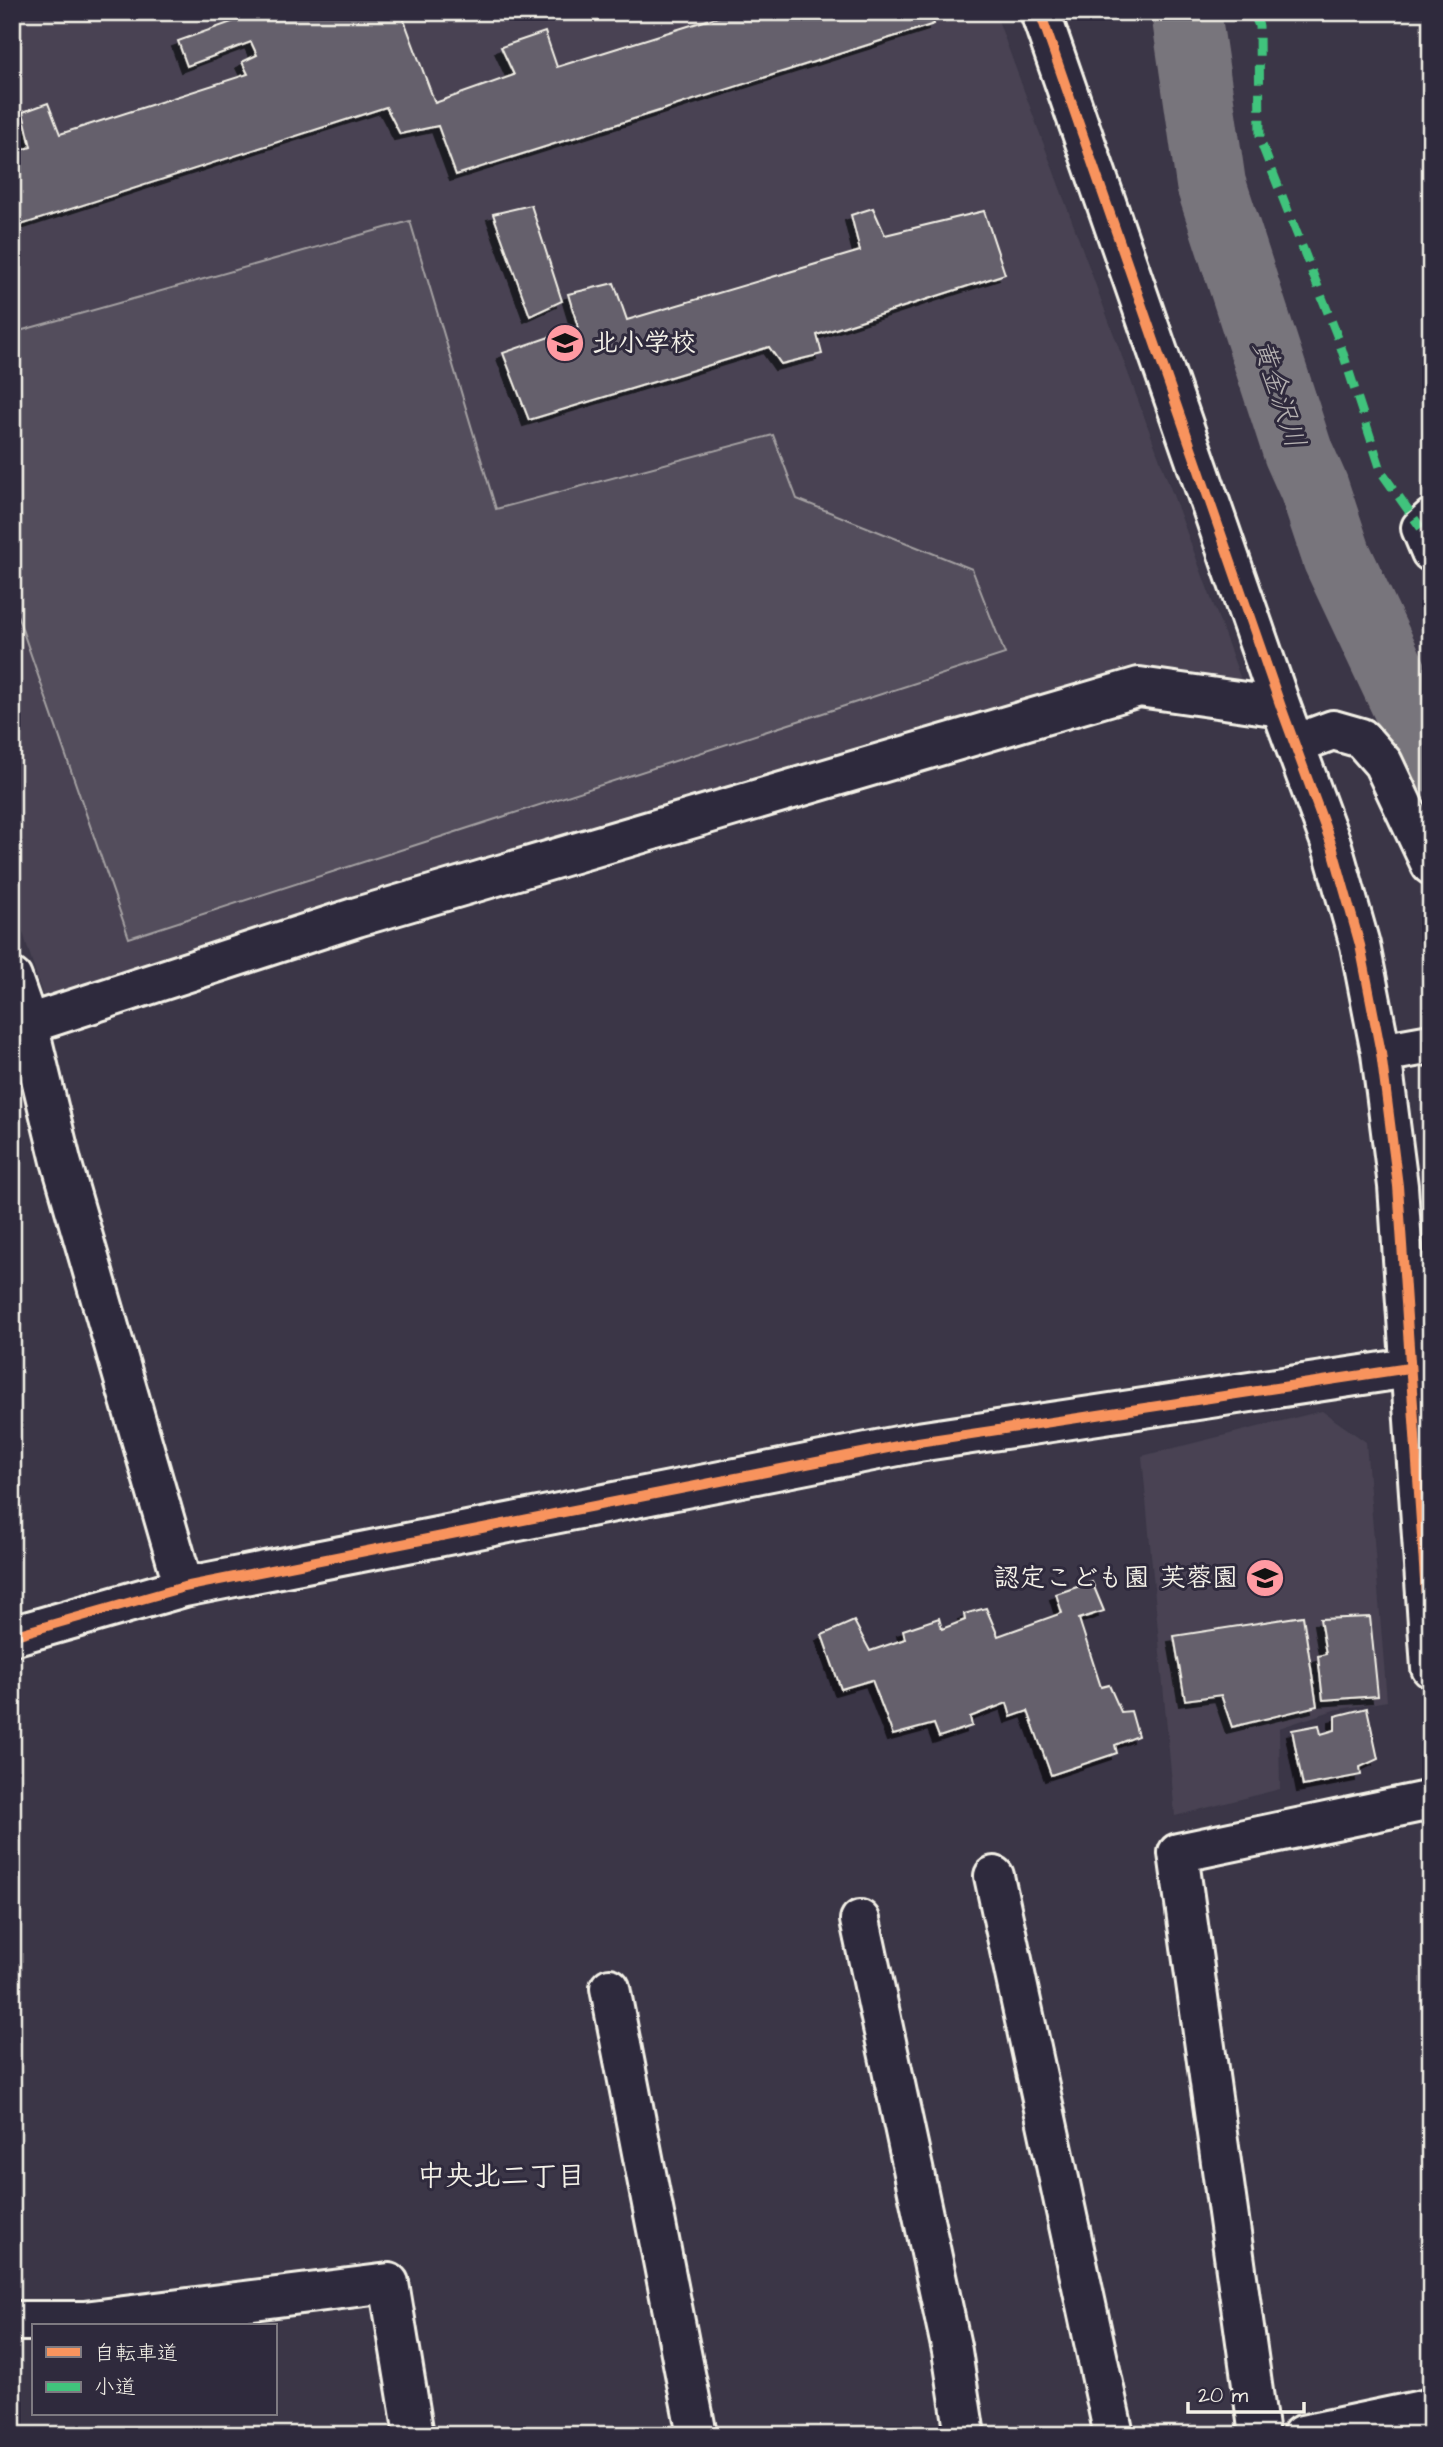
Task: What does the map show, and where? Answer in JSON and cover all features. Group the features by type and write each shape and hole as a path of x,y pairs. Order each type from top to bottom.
{"street":[{"path":"1040,12 1336,859 1360,945 1381,1053 1398,1186 1431,1668"},
{"path":"1431,519 1421,528 1431,552"},
{"path":"28,1024 357,917 1139,688 1281,707"},
{"path":"1295,744 1333,730 1361,738 1383,763 1431,865"},
{"path":"12,978 28,1024 61,1161 184,1587"},
{"path":"1381,1053 1431,1044"},
{"path":"12,1636 184,1587 918,1442 1409,1368"},
{"path":"1259,2435 1178,1853 1431,1800"},
{"path":"994,1876 1114,2435"},
{"path":"860,1920 952,2351 965,2435"},
{"path":"610,1988 697,2435"},
{"path":"12,2321 84,2321 389,2283 414,2435"},
{"path":"1302,2435 1431,2408"}],"shaded area":[{"name":"北小学校","path":"12,12 995,12 1243,685 1118,674 44,1000 12,897"},
{"path":"410,221 496,509 773,435 797,499 972,569 1005,654 129,938 12,600 12,333"},
{"name":"認定こども園 芙蓉園","path":"1322,1411 1366,1442 1387,1701 1334,1710 1279,1728 1280,1789 1175,1816 1142,1456"}],"building":[{"path":"244,12 401,12 435,103 514,75 501,47 545,32 557,67 733,12 930,12 934,24 456,175 438,126 400,134 386,107 12,228 12,153 31,147 23,112 48,103 60,134 248,74 242,62 257,55 251,42 187,66 178,41 246,17"},
{"path":"531,205 562,301 530,316 493,214"},
{"path":"873,208 885,235 984,211 1005,274 817,335 822,354 781,364 769,347 529,420 503,353 578,327 568,294 614,283 627,320 860,251 851,215"},
{"path":"1092,1582 1104,1611 1079,1619 1101,1687 1109,1685 1121,1712 1131,1711 1138,1736 1115,1745 1117,1753 1051,1775 1028,1711 1011,1717 1007,1703 970,1717 972,1726 939,1737 934,1724 893,1735 872,1680 841,1689 822,1635 854,1621 870,1651 905,1639 903,1630 939,1618 942,1629 965,1620 964,1614 986,1608 998,1636 1062,1613 1056,1594"},
{"path":"1303,1616 1317,1706 1232,1727 1221,1695 1185,1700 1174,1636"},
{"path":"1370,1617 1378,1696 1323,1700 1318,1656 1326,1654 1320,1619"},
{"path":"1367,1708 1378,1759 1360,1767 1361,1775 1303,1786 1292,1730 1319,1725 1321,1734 1335,1730 1335,1716"}],"waterway":[{"name":"黄金沢川","path":"1186,12 1211,184 1298,452 1314,488 1337,557 1431,757"}],"marked path":[{"path":"1253,12 1259,26 1260,140 1338,338 1382,473 1421,528"}],"cycle path":[{"path":"1040,12 1281,707 1332,846 1360,945 1381,1053 1398,1186 1431,1668"},
{"path":"12,1636 184,1587 918,1442 1409,1368"}],"place":[{"name":"北小学校","path":"565,343"},
{"name":"認定こども園 芙蓉園","path":"1265,1578"}],"district":[{"name":"中央北二丁目","path":"501,2176"}]}
